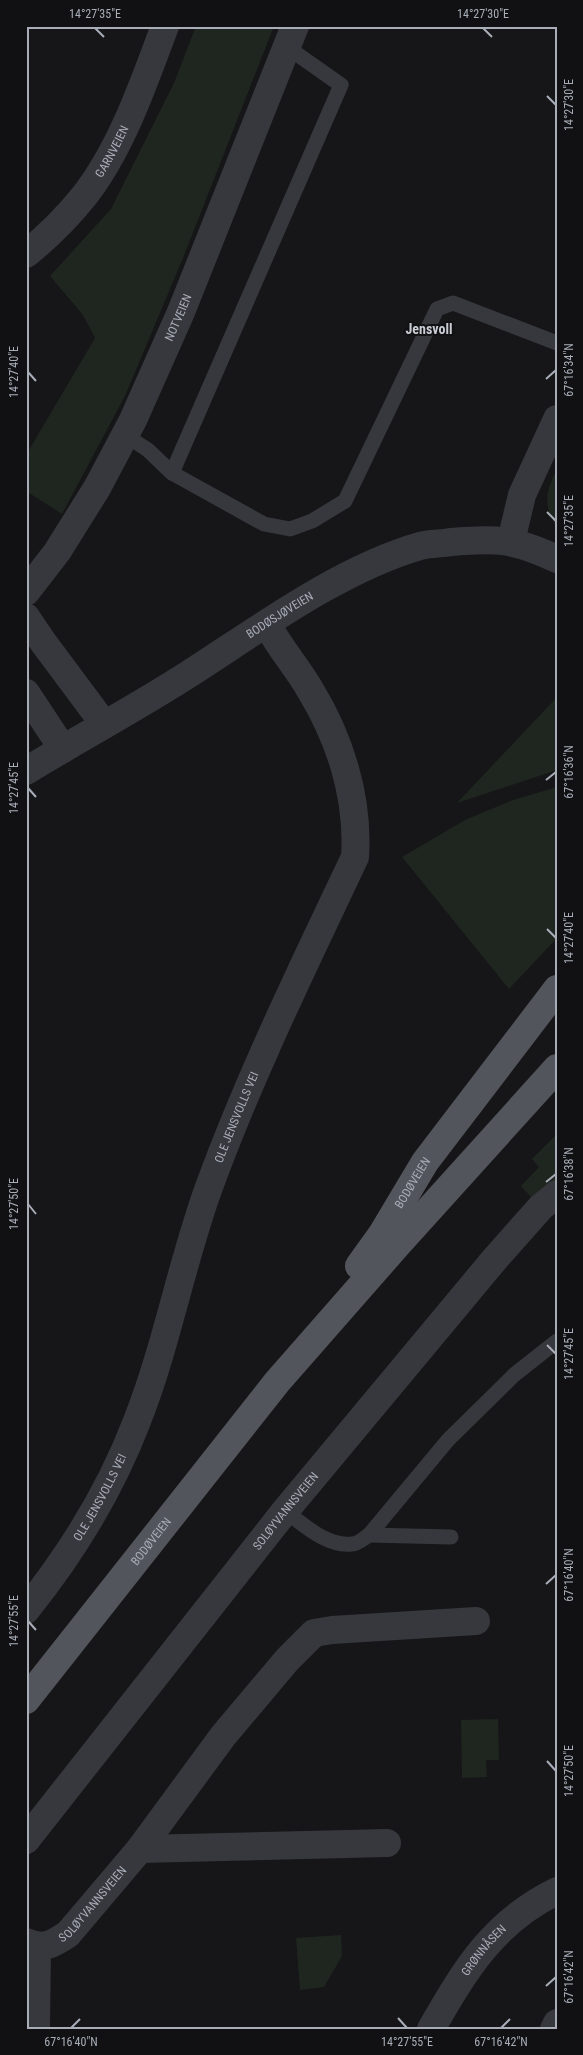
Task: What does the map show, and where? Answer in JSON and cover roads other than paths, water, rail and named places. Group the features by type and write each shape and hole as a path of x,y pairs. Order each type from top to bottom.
{"main road":[{"name":"BODØVEIEN","path":"26,1700 277,1382 382,1234 425,1162 557,989"},
{"name":"BODØVEIEN","path":"277,1382 557,1068"}],"street":[{"name":"GARNVEIEN","path":"26,254 85,195 118,142 165,26"},
{"name":"NOTVEIEN","path":"26,592 57,552 97,488 125,435 180,312 291,36"},
{"path":"511,541 522,495 557,420"},
{"name":"BODØSJØVEIEN","path":"26,771 180,679 322,590 381,560 422,546 479,539 511,541 528,545 557,559"},
{"path":"26,617 104,724"},
{"name":"OLE JENSVOLLS VEI","path":"26,1610 77,1538 102,1498 121,1459 149,1389 209,1187 281,1016 355,857 357,837 351,791 332,732 309,688 277,643 267,624"},
{"path":"26,694 64,749"},
{"name":"SOLØYVANNSVEIEN","path":"26,1840 285,1511 494,1260 541,1206 557,1194"},
{"name":"SOLØYVANNSVEIEN","path":"36,2029 32,1945 54,1944 68,1934 140,1849 223,1736 287,1660 314,1633 332,1630 476,1621"},
{"path":"140,1849 387,1843"},
{"name":"GRØNNÅSEN","path":"431,2029 473,1960 505,1924 534,1903 557,1891"},
{"path":"554,2029 557,2023"}],"lane":[{"path":"172,473 341,84 291,36"},
{"path":"125,435 148,450 172,473 264,524 290,529 312,521 344,501 437,309 453,303 557,343"},
{"path":"285,1511 309,1529 335,1544 354,1544 369,1535 448,1440 514,1375 557,1341"},
{"path":"369,1535 451,1537"}],"district":[{"name":"Jensvoll","path":"429,329"}]}
